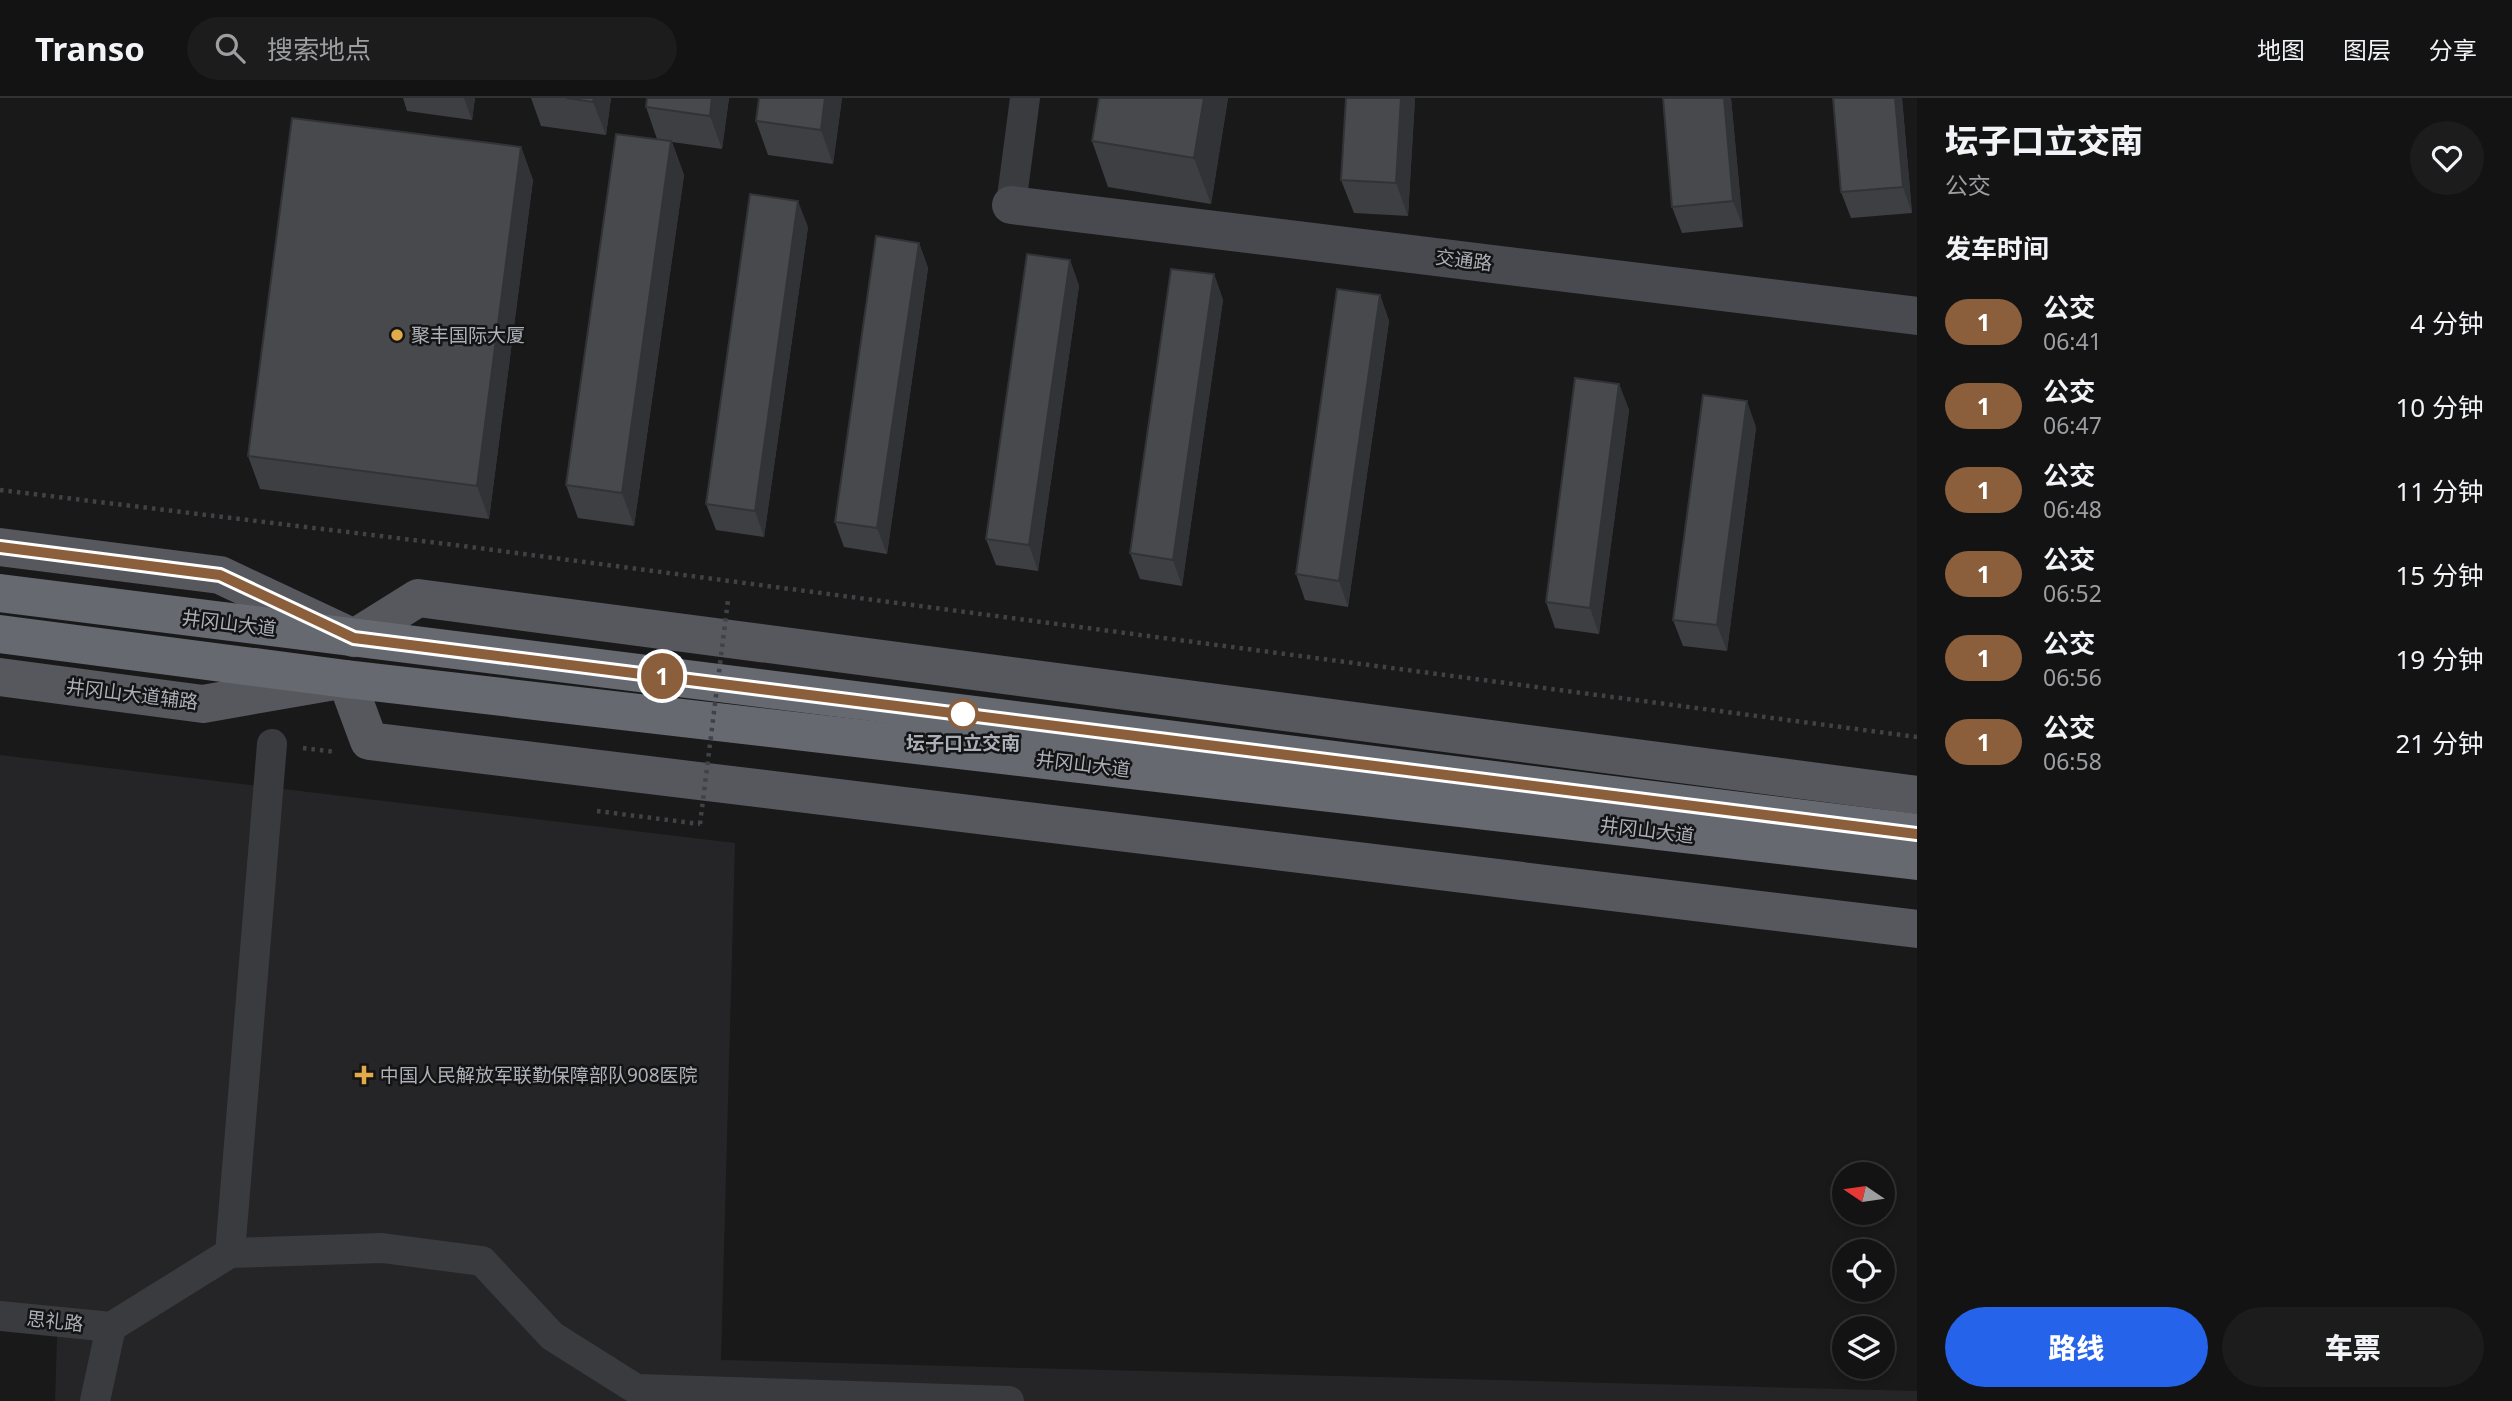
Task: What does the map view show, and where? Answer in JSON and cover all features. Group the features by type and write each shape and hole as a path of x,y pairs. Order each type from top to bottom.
{"highway":[{"name":"井冈山大道","path":"0,593 1917,834"},
{"name":"井冈山大道","path":"0,634 346,679 1917,861"}],"main road":[{"path":"0,547 220,575 354,638 418,598 1917,795"},
{"name":"井冈山大道辅路","path":"0,677 203,704 346,679"},
{"path":"346,679 369,741 1917,929"}],"street":[{"path":"1011,205 1025,98"},
{"name":"交通路","path":"1011,205 1917,316"},
{"path":"230,1253 272,744"},
{"path":"95,1401 111,1327 230,1253 382,1248 482,1261 552,1336 636,1395 1009,1401"},
{"name":"思礼路","path":"0,1316 111,1327"}],"path":[{"path":"0,490 491,549 1917,737"},
{"path":"597,811 699,824 727,600"}],"shaded area":[{"name":"中国人民解放军联勤保障部队908医院","path":"0,755 735,843 721,1360 1917,1391 1917,1401 55,1401 58,1309 0,1307"}],"building":[{"path":"566,98 594,98 593,102"},
{"path":"647,98 712,98 710,116 646,107"},
{"path":"759,98 825,98 821,130 756,121"},
{"path":"1099,98 1204,98 1194,158 1092,141"},
{"path":"1346,98 1401,98 1396,183 1341,180"},
{"path":"1663,98 1724,98 1733,201 1672,207"},
{"path":"1833,98 1895,98 1903,187 1841,192"},
{"name":"聚丰国际大厦","path":"292,118 521,147 477,486 248,456"},
{"path":"616,134 671,141 622,493 566,485"},
{"path":"750,194 798,201 755,511 706,504"},
{"path":"876,236 919,243 877,528 835,522"},
{"path":"1027,254 1070,260 1029,545 986,539"},
{"path":"1171,269 1214,274 1173,560 1130,553"},
{"path":"1337,289 1380,295 1339,581 1296,574"},
{"path":"1575,378 1619,384 1590,608 1546,602"},
{"path":"1703,395 1747,401 1717,625 1673,620"}],"bus line":[{"name":"1","path":"0,547 220,575 354,638 1917,834"}],"place":[{"name":"聚丰国际大厦","path":"397,335"},
{"name":"坛子口立交南","path":"963,714"},
{"name":"中国人民解放军联勤保障部队908医院","path":"364,1075"}]}
